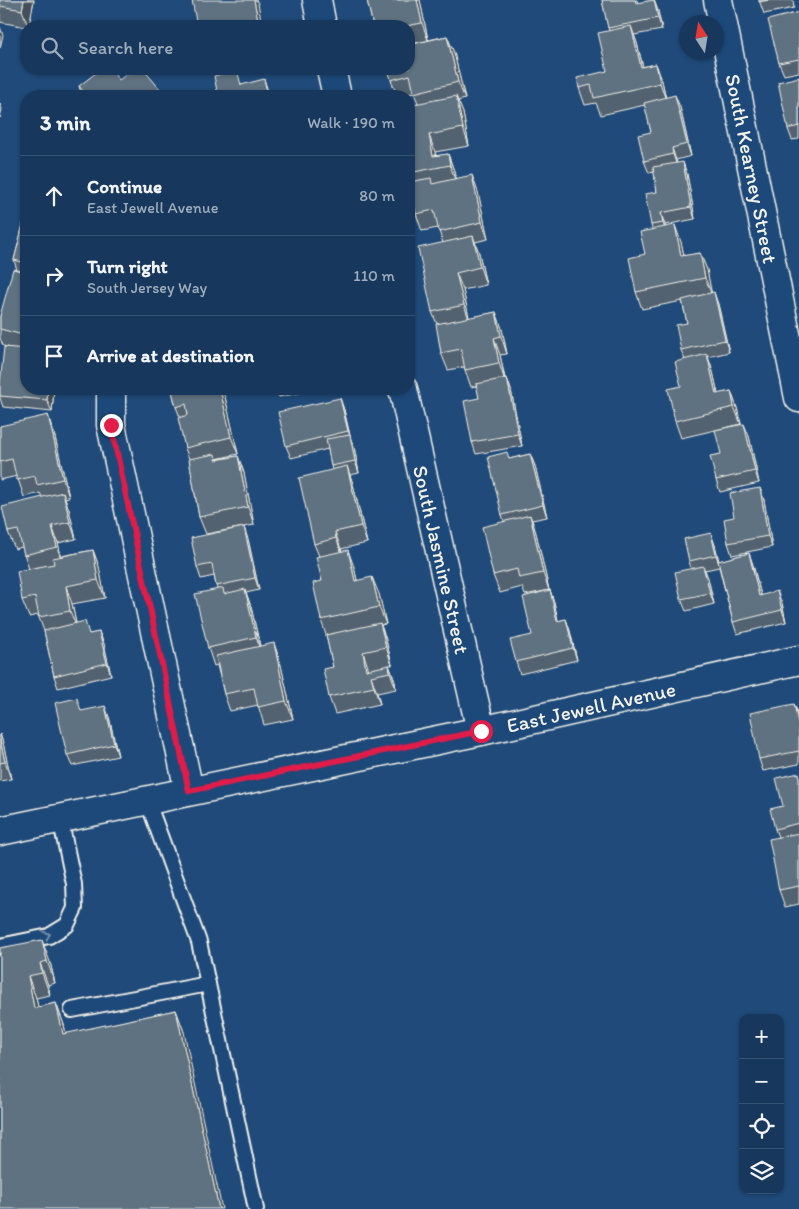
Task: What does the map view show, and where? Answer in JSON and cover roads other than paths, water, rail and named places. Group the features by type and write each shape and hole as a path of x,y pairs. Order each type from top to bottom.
{"street":[{"path":"317,0 321,20"},
{"name":"South Kearney Street","path":"718,0 799,398"},
{"path":"332,75 336,90"},
{"path":"111,395 111,425 189,791"},
{"name":"South Jasmine Street","path":"404,395 481,731"},
{"name":"East Jewell Avenue","path":"0,831 481,731 799,660"}],"lane":[{"path":"147,800 199,942 256,1209"},
{"path":"0,946 49,936 67,925 75,908 74,884 60,818"},
{"path":"72,1010 208,984"}]}
